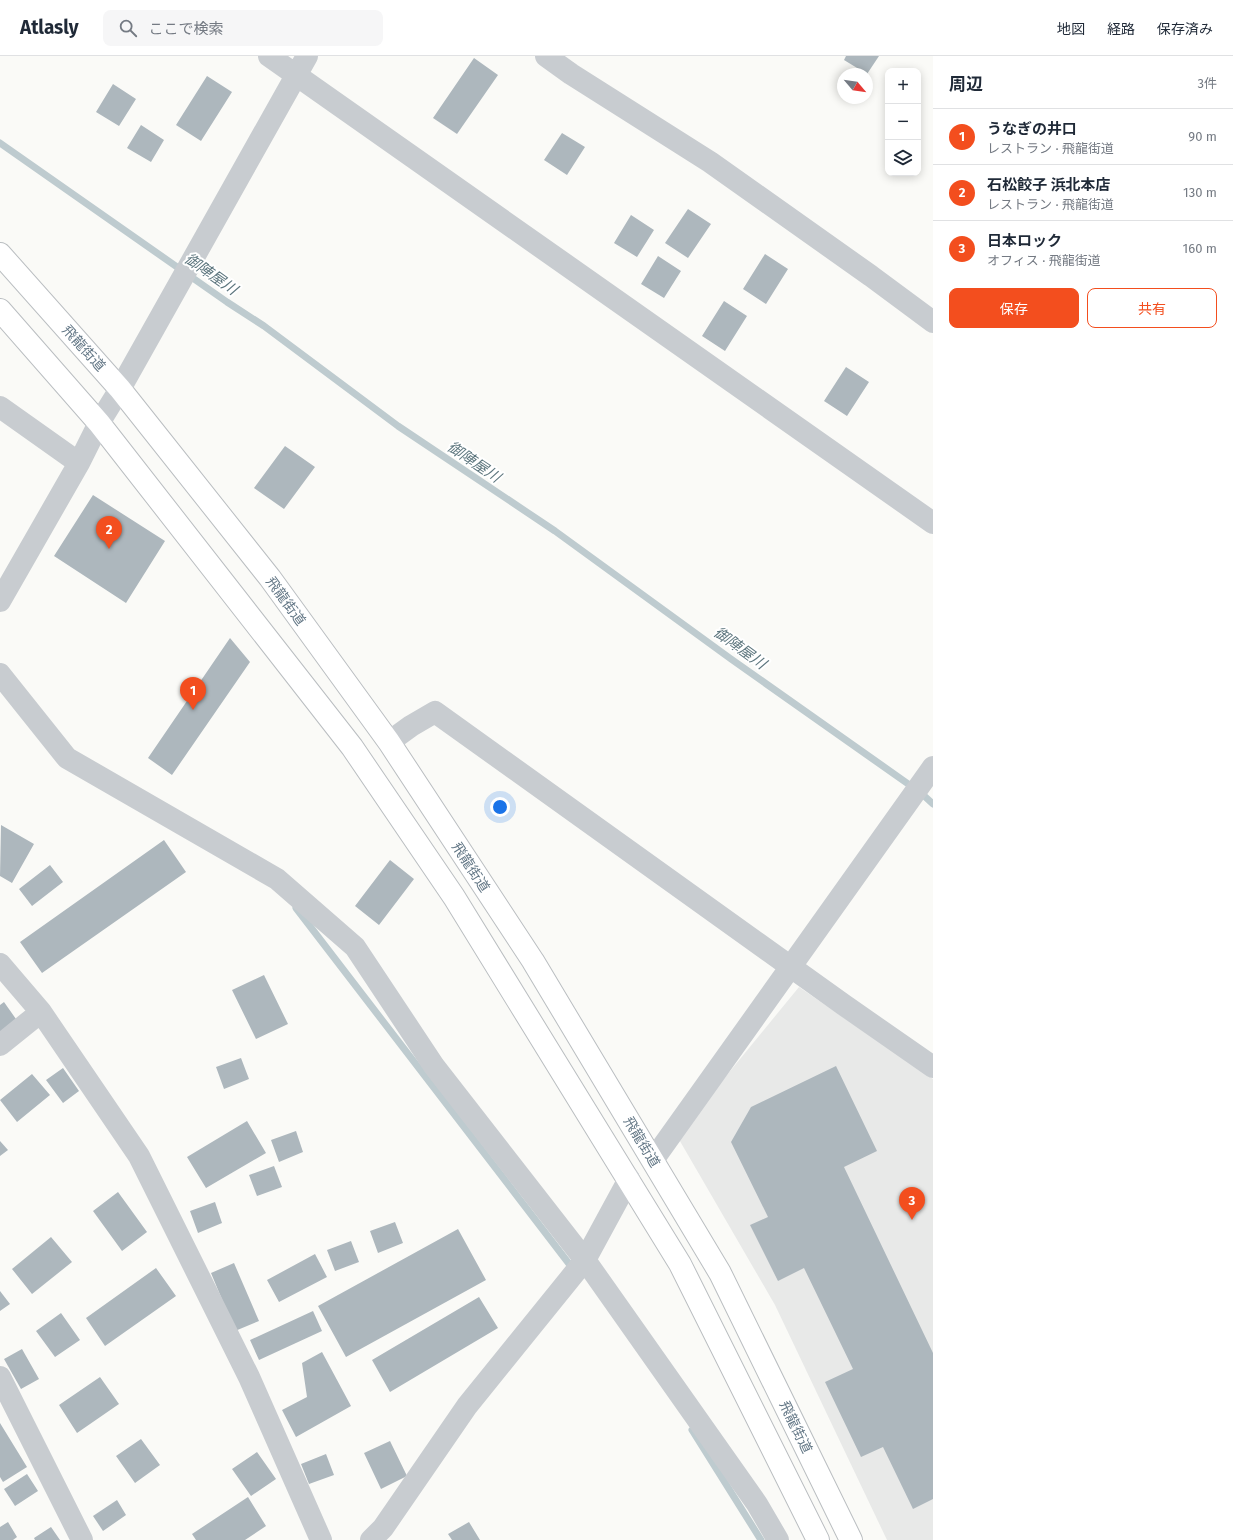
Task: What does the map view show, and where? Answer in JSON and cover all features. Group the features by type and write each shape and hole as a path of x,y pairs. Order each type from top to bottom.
{"highway":[{"name":"飛龍街道","path":"0,254 120,390 270,578 389,742 533,961 720,1273 851,1540"},
{"path":"0,310 99,423 352,747 454,897 680,1264 818,1540"}],"street":[{"path":"270,56 933,523"},
{"path":"0,601 307,56"},
{"path":"546,56 571,74 710,162 864,271 933,322"},
{"path":"0,407 79,463"},
{"path":"0,674 66,758 277,880 355,947 434,1066 585,1260 757,1504 778,1540"},
{"path":"389,742 411,726 435,712 933,1067"},
{"path":"653,1160 924,780"},
{"path":"0,964 41,1012 139,1156 248,1377 321,1540"},
{"path":"0,1045 41,1012"},
{"path":"371,1540 383,1528 467,1406 585,1260 629,1179"},
{"path":"0,1377 82,1540"}],"shaded area":[{"path":"799,987 933,1079 933,1540 887,1540 775,1305 677,1136"}],"building":[{"path":"846,56 879,56 871,68 857,68 844,60"},
{"path":"474,58 498,75 457,134 433,118"},
{"path":"207,76 232,92 201,141 176,125"},
{"path":"113,84 136,99 119,126 96,112"},
{"path":"141,125 164,140 151,162 127,148"},
{"path":"562,133 585,147 567,175 544,160"},
{"path":"688,209 711,224 688,258 665,243"},
{"path":"631,215 654,230 637,257 614,243"},
{"path":"765,254 788,269 766,304 743,289"},
{"path":"658,256 681,271 664,298 641,284"},
{"path":"724,301 747,316 725,351 702,336"},
{"path":"846,367 869,382 847,416 824,401"},
{"path":"285,446 315,467 284,509 254,488"},
{"path":"93,495 165,541 126,603 54,556"},
{"path":"230,638 250,662 172,775 148,758"},
{"path":"1,825 34,844 12,883 0,876"},
{"path":"164,840 186,872 42,973 20,942"},
{"path":"390,860 414,879 379,925 355,906"},
{"path":"50,865 63,882 32,906 19,889"},
{"path":"264,975 288,1024 256,1039 232,990"},
{"path":"4,1002 16,1019 0,1032 0,1005"},
{"path":"241,1058 249,1079 224,1089 216,1067"},
{"path":"836,1066 877,1151 844,1167 933,1353 933,1499 913,1509 883,1447 861,1457 825,1382 853,1369 804,1268 778,1281 750,1225 768,1217 731,1142 751,1107"},
{"path":"63,1068 79,1091 63,1103 46,1080"},
{"path":"32,1074 50,1095 17,1122 0,1100"},
{"path":"247,1121 266,1153 206,1188 187,1157"},
{"path":"296,1131 303,1152 279,1162 271,1140"},
{"path":"0,1141 8,1150 0,1156"},
{"path":"274,1166 282,1187 257,1196 249,1175"},
{"path":"118,1192 147,1232 122,1251 93,1211"},
{"path":"215,1202 222,1223 198,1233 190,1211"},
{"path":"395,1222 403,1243 378,1253 370,1231"},
{"path":"458,1229 486,1280 346,1357 318,1306"},
{"path":"51,1237 72,1262 32,1294 12,1269"},
{"path":"351,1241 359,1262 335,1271 327,1250"},
{"path":"315,1254 327,1277 279,1302 267,1280"},
{"path":"234,1263 259,1321 235,1331 211,1273"},
{"path":"156,1268 176,1296 105,1346 86,1318"},
{"path":"0,1291 10,1304 0,1311"},
{"path":"479,1297 498,1328 390,1392 372,1360"},
{"path":"313,1311 322,1331 259,1360 250,1340"},
{"path":"61,1313 80,1340 55,1357 36,1331"},
{"path":"22,1349 39,1379 21,1389 4,1359"},
{"path":"322,1352 351,1406 296,1437 282,1410 307,1397 302,1363"},
{"path":"100,1377 119,1404 77,1433 59,1405"},
{"path":"0,1423 27,1467 3,1482 0,1477"},
{"path":"141,1439 160,1465 135,1483 116,1456"},
{"path":"390,1441 407,1476 381,1489 364,1453"},
{"path":"257,1452 276,1479 251,1496 232,1469"},
{"path":"326,1454 334,1475 309,1484 301,1464"},
{"path":"27,1474 38,1491 15,1506 4,1489"},
{"path":"248,1497 266,1526 245,1540 196,1540 192,1534"},
{"path":"117,1500 126,1515 103,1531 93,1516"},
{"path":"8,1522 17,1537 13,1540 0,1540 0,1527"},
{"path":"469,1522 480,1540 452,1540 448,1534"},
{"path":"51,1527 60,1540 35,1540 34,1538"}],"waterway":[{"name":"御陣屋川","path":"0,143 227,302 264,326 398,426 555,531 731,659 921,793 933,804"},
{"path":"296,908 570,1265"},
{"path":"692,1430 761,1540"}],"place":[{"name":"石松餃子 浜北本店","path":"109,549"},
{"name":"うなぎの井口","path":"193,710"},
{"name":"日本ロック","path":"912,1220"}]}
